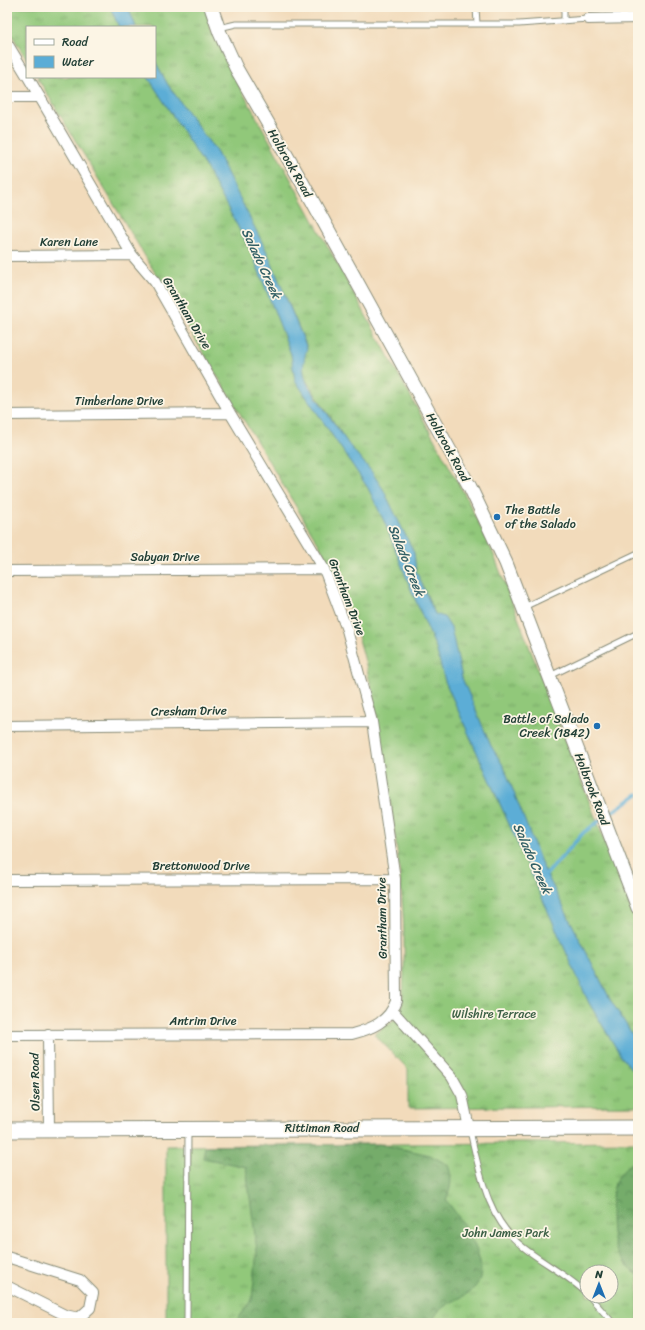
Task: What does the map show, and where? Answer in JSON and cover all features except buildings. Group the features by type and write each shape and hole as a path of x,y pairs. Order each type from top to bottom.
{"main road":[{"name":"Rittiman Road","path":"7,1130 638,1128"}],"street":[{"name":"Holbrook Road","path":"211,7 218,28 246,88 303,184 470,487 506,562 638,908"},
{"path":"588,19 638,18"},
{"name":"Grantham Drive","path":"7,43 26,75"},
{"name":"Grantham Drive","path":"28,78 132,255 155,282 230,413 324,569 347,630 372,722 395,879 396,1001 393,1011"},
{"path":"7,97 40,97"},
{"name":"Karen Lane","path":"7,256 132,255"},
{"name":"Timberlane Drive","path":"7,415 230,413"},
{"name":"Sabyan Drive","path":"7,570 324,569"},
{"name":"Cresham Drive","path":"7,726 372,722"},
{"name":"Brettonwood Drive","path":"7,880 395,879"},
{"path":"393,1011 452,1077 458,1086 469,1128"},
{"name":"Antrim Drive","path":"7,1035 352,1034 377,1025 393,1011"},
{"name":"Olsen Road","path":"48,1034 49,1129"},
{"path":"7,1257 80,1280 93,1293 90,1308 79,1318 65,1315 7,1286"}],"lane":[{"path":"476,7 477,24"},
{"path":"564,7 564,21"},
{"path":"218,28 236,24 520,24 588,19"},
{"path":"523,607 638,553"},
{"path":"549,676 638,633"},
{"path":"469,1128 484,1192 498,1218 522,1247 574,1281 579,1286"},
{"path":"187,1323 188,1129"},
{"path":"596,1304 613,1323"}],"green space":[{"path":"7,7 110,7 119,26 26,26 26,58 7,27"},
{"path":"128,7 205,7 211,30 241,89 466,497 493,553 628,902 638,923 638,1043 611,1001 542,865 504,767 491,746 462,678 451,628 444,617 435,614 416,571 414,553 383,489 371,471 349,445 304,377 303,361 307,347 267,252 217,153 168,85 156,63 156,26 136,26"},
{"name":"Wilshire Terrace","path":"38,78 149,78 207,169 252,253 291,354 295,380 368,488 385,523 436,648 445,681 589,1003 621,1056 638,1077 638,1106 408,1108 408,1069 374,1034 401,1015 403,988 403,908 387,777 379,727 363,653 348,606 338,582 318,543"},
{"name":"John James Park","path":"638,1142 638,1323 166,1323 166,1146"},
{"path":"379,1144 430,1155 448,1165 451,1183 446,1200 467,1230 474,1243 481,1268 480,1279 474,1288 444,1307 437,1313 431,1323 235,1323 252,1300 257,1251 246,1167 203,1158 205,1146"},
{"path":"638,1160 638,1275 623,1261 615,1248 611,1214 612,1196 615,1183 621,1173 628,1166"}],"water":[{"path":"110,7 128,7 136,26 119,26"},
{"name":"Salado Creek","path":"156,63 168,85 217,153 267,252 307,348 304,358 306,382 349,445 371,471 383,489 414,553 416,571 435,614 444,617 451,628 462,678 491,746 504,767 542,865 611,1001 638,1043 638,1077 621,1056 589,1003 445,681 436,648 385,523 368,488 295,380 291,354 252,253 207,169 149,78 156,78"}],"waterway":[{"path":"606,816 638,794"},
{"name":"Salado Creek","path":"545,876 584,832 601,820"}],"place":[{"name":"The Battle of the Salado","path":"497,517"},
{"name":"Battle of Salado Creek (1842)","path":"597,726"}]}
